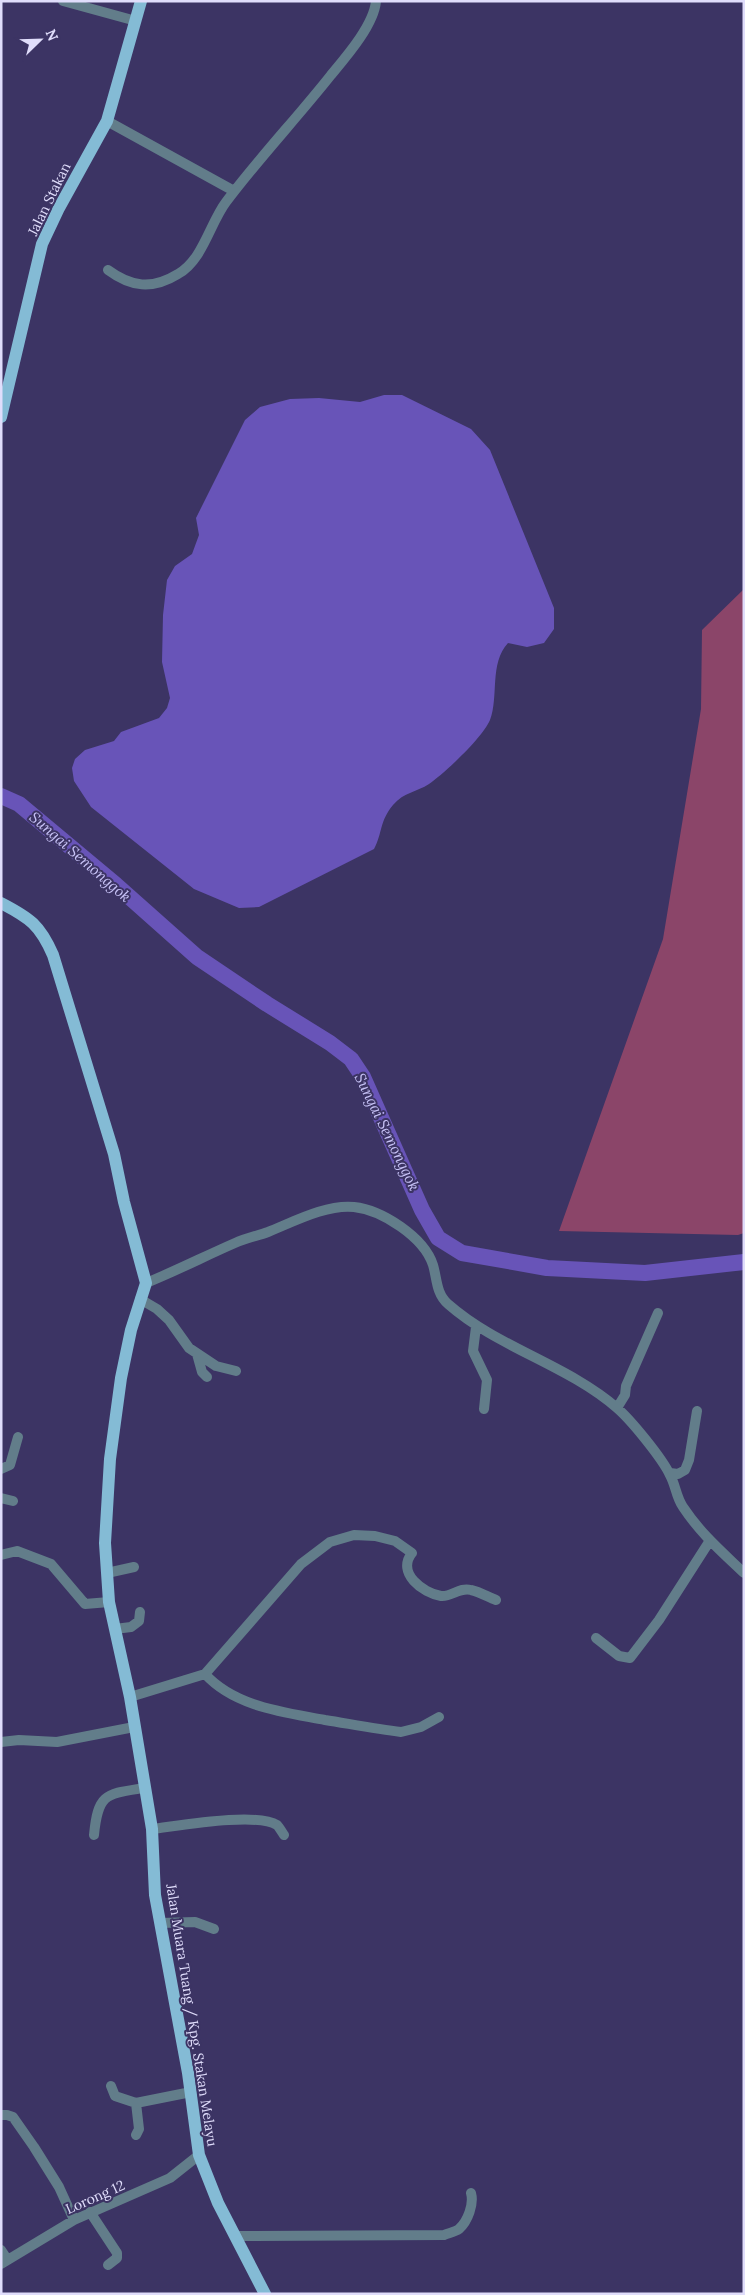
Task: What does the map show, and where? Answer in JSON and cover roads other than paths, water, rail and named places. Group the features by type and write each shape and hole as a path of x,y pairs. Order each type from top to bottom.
{"main road":[{"name":"Jalan Stakan","path":"1,417 42,244 59,208 107,121 141,1"},
{"path":"1,903 34,922 44,935 52,955 114,1154 124,1202 146,1282"},
{"name":"Jalan Muara Tuang / Kpg. Stakan Melayu","path":"146,1282 131,1330 121,1378 110,1459 105,1543 108,1602 130,1697 152,1829 155,1896 191,2092 199,2155 218,2203 265,2294"}],"street":[{"path":"63,1 136,21"},
{"path":"108,270 123,280 138,284 153,284 179,274 199,252 215,219 234,190 299,115 353,47 375,9 376,1"},
{"path":"107,121 234,190"},
{"path":"146,1282 174,1272 234,1243 298,1219 335,1209 354,1207 398,1224 410,1233 432,1263 437,1286 445,1302 476,1327 583,1385 617,1408 670,1473 675,1493 682,1506 709,1542 742,1567"},
{"path":"140,1299 157,1309 169,1320 189,1348 197,1354 216,1366 236,1370"},
{"path":"617,1408 625,1395 626,1386 658,1313"},
{"path":"476,1327 473,1352 486,1380 484,1409"},
{"path":"197,1354 202,1372 207,1377"},
{"path":"670,1473 678,1474 685,1470 689,1460 696,1411"},
{"path":"1,1469 10,1465 18,1437"},
{"path":"1,1498 13,1501"},
{"path":"130,1697 205,1674 301,1564 330,1542 354,1535 375,1536 395,1541 405,1547 412,1553 407,1559 406,1571 411,1579 430,1591 441,1596 460,1589 470,1589 496,1600"},
{"path":"596,1638 619,1656 630,1658 659,1620 709,1542"},
{"path":"1,1555 17,1551 41,1559 51,1564 85,1604 108,1602"},
{"path":"107,1573 134,1567"},
{"path":"115,1629 136,1624 139,1621 140,1612"},
{"path":"205,1674 214,1684 241,1699 298,1715 401,1732 421,1728 439,1717"},
{"path":"1,1742 19,1740 57,1742 134,1727"},
{"path":"94,1835 99,1807 104,1798 112,1793 144,1788"},
{"path":"152,1829 236,1820 268,1823 277,1826 284,1835"},
{"path":"161,1923 195,1922 214,1929"},
{"path":"111,2086 115,2096 136,2103 191,2092"},
{"path":"136,2103 139,2129 136,2135"},
{"path":"1,2115 7,2114 13,2117 34,2147 59,2187 74,2220"},
{"name":"Lorong 12","path":"4,2261 90,2212 163,2182 186,2168 199,2155"},
{"path":"235,2236 444,2235 458,2229 470,2212 473,2201 471,2193"},
{"path":"90,2212 117,2253 117,2258 108,2265"},
{"path":"1,2250 4,2261"}],"waterway":[{"name":"Sungai Semonggok","path":"1,796 19,804 116,885 197,957 330,1043 351,1059 363,1077 422,1210 438,1238 462,1253 547,1268 645,1273 744,1262"}]}
